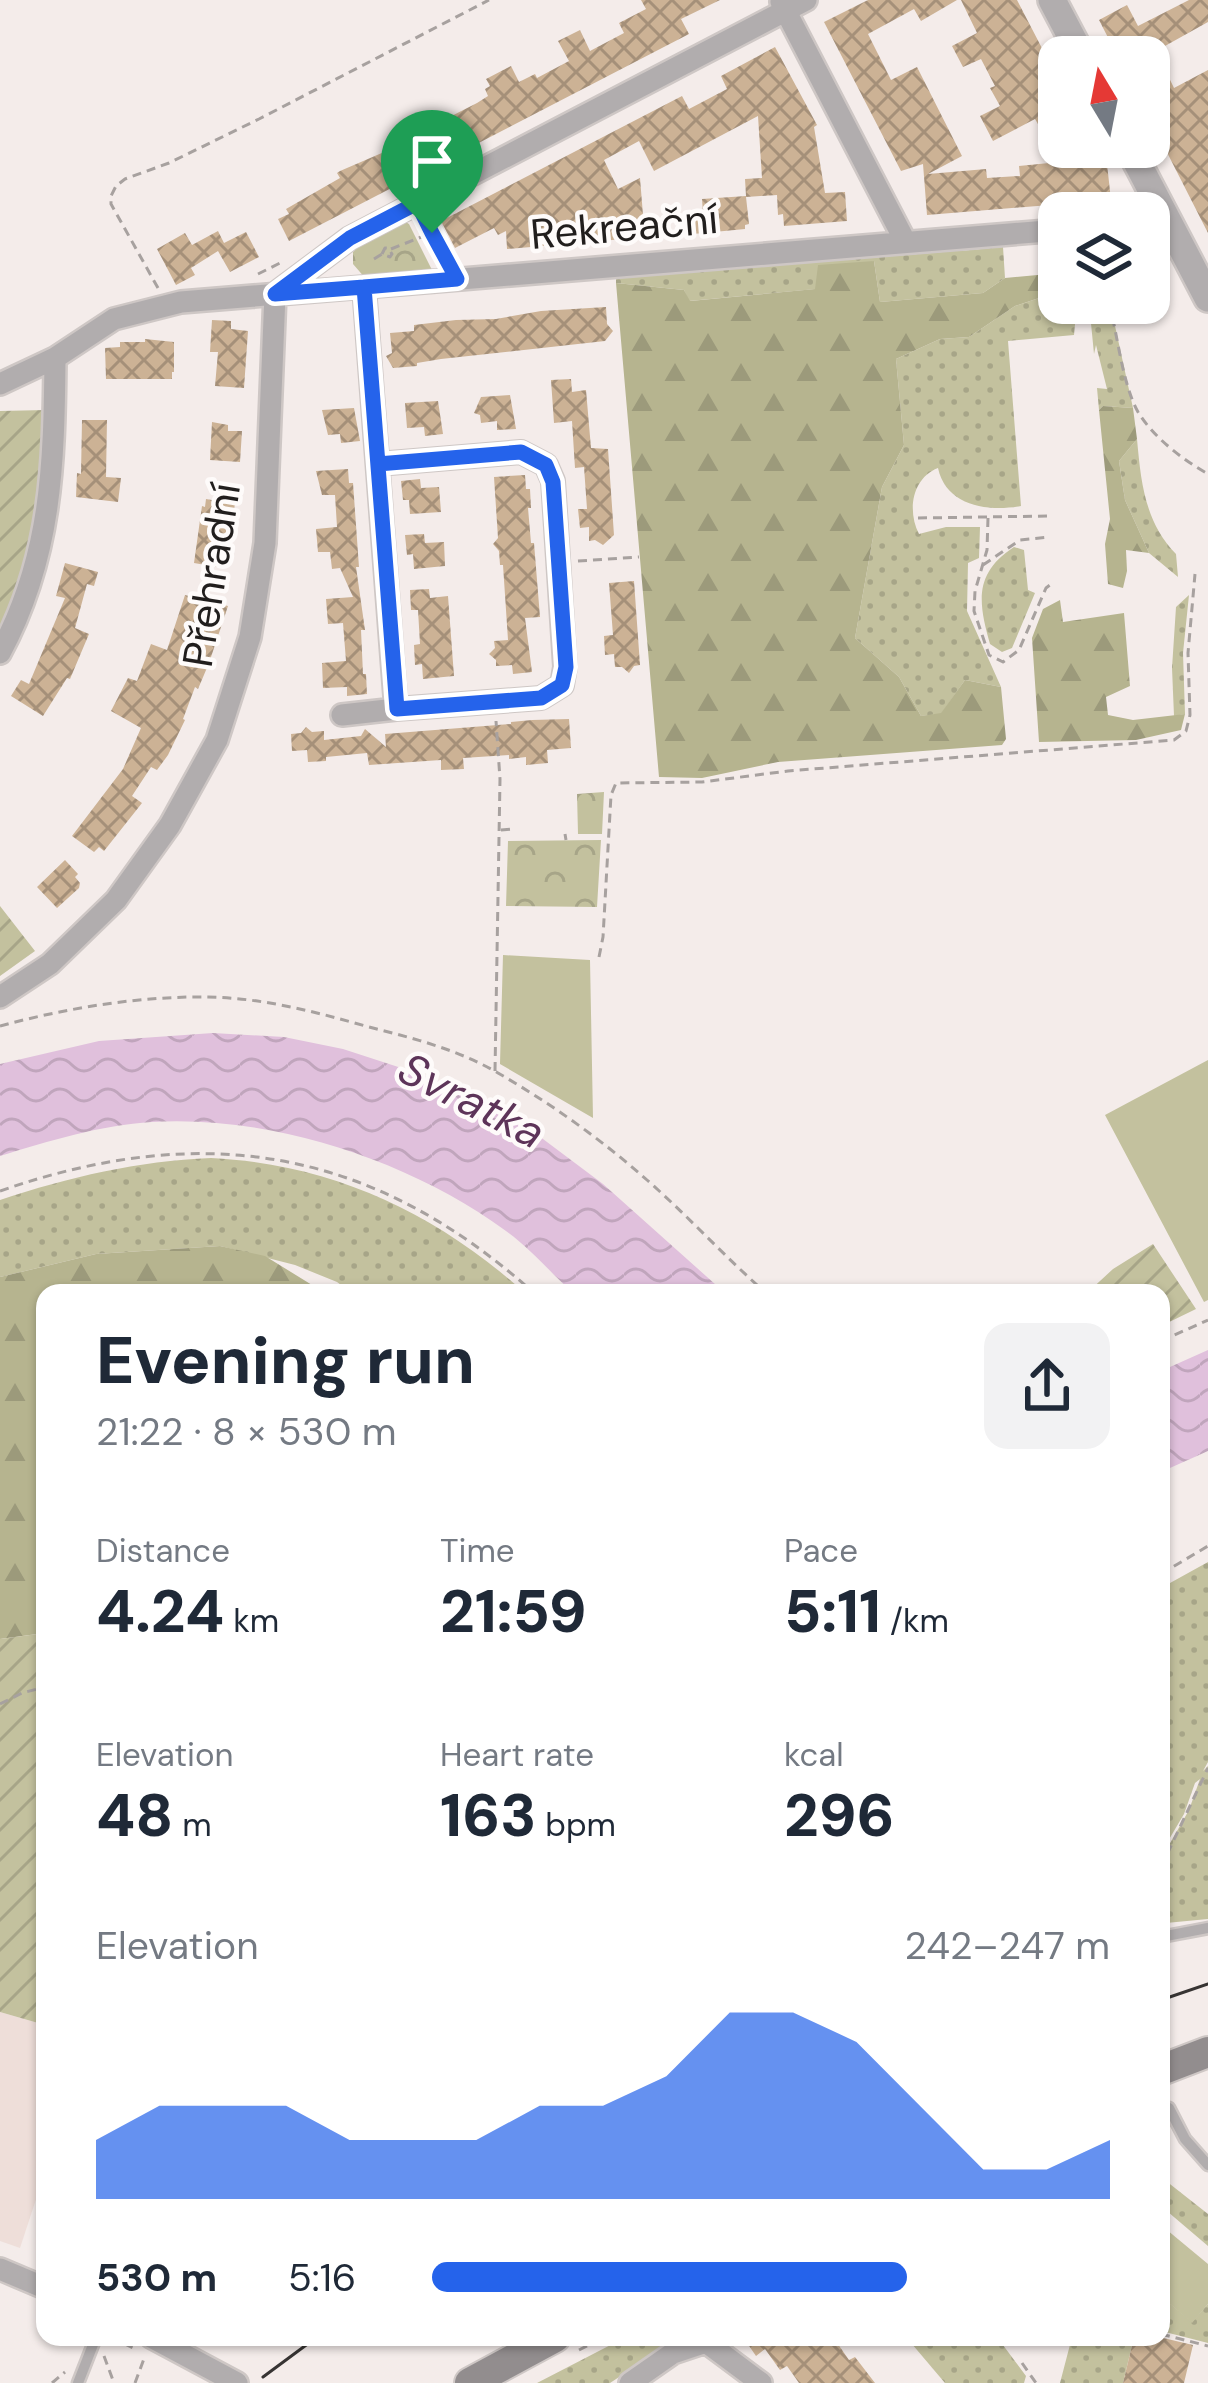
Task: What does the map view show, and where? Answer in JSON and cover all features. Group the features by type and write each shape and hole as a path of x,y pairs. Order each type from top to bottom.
{"main road":[{"path":"1170,2066 1208,2052"},
{"path":"470,2383 539,2346"}],"street":[{"path":"1052,0 1071,36"},
{"path":"275,294 350,238 790,4 905,241"},
{"name":"Rekreační","path":"1,384 55,358 114,319 168,305 1038,232"},
{"path":"1170,240 1208,298"},
{"path":"364,287 397,709"},
{"name":"Přehradní","path":"0,998 50,964 116,900 170,825 217,740 250,638 265,543 275,294"},
{"path":"0,653 21,615 42,548 54,451 55,358"},
{"path":"342,715 541,698 562,685 566,667 553,482 546,465 521,452 378,464"},
{"path":"0,2269 36,2284"},
{"path":"168,2346 237,2383"},
{"path":"630,2383 673,2353 694,2346"},
{"path":"711,2346 761,2383"}],"lane":[{"path":"1170,1935 1208,1928"},
{"path":"1170,2110 1208,2165"},
{"path":"78,2383 92,2346"}],"path":[{"path":"168,305 111,205 121,182 259,119 489,0"},
{"path":"417,203 457,279"},
{"path":"374,259 382,254 390,257 392,250 432,233"},
{"path":"1114,324 1140,415 1175,452 1208,474"},
{"path":"918,518 1048,516"},
{"path":"988,518 987,550 974,611 989,655 1003,662 1018,650 1046,588 1054,582"},
{"path":"982,566 1020,540 1050,537"},
{"path":"559,563 639,557"},
{"path":"599,957 611,795 616,783 702,782 1174,740 1186,731 1190,715 1188,653 1195,574"},
{"path":"494,702 500,779 495,1071"},
{"path":"500,831 514,830"},
{"path":"499,861 508,860"},
{"path":"0,1026 131,1002 208,997 293,1006 424,1041 495,1071 580,1127 647,1180 756,1284"},
{"path":"0,1191 52,1173 157,1155 263,1156 394,1195 446,1226 522,1284"},
{"path":"1170,1337 1208,1320"},
{"path":"1170,1569 1208,1546"},
{"path":"0,1704 36,1689"},
{"path":"1170,1848 1208,1768"},
{"path":"1170,2336 1208,2346"},
{"path":"98,2368 109,2346"},
{"path":"130,2346 145,2354 135,2383"},
{"path":"103,2353 114,2383"},
{"path":"1022,2363 1036,2383"},
{"path":"1028,2383 1030,2374"}],"shaded area":[{"path":"0,2012 36,2022 36,2199 20,2248 0,2241"}],"green space":[{"path":"404,221 432,270 366,279 353,264 353,252"},
{"path":"957,243 959,251 1003,247 1005,278 983,293 880,302 874,261 816,289 689,301 684,290 616,283 616,277 942,252 942,244"},
{"path":"874,261 880,302 983,293 1005,278 1038,275 1038,298 1015,306 969,337 940,339 896,359 904,445 882,487 855,638 899,677 921,716 941,713 965,680 1001,687 1006,739 1002,745 778,762 702,778 659,777 616,283 684,290 690,301 815,289 818,265"},
{"path":"1038,298 1038,324 1075,324 1074,335 1008,341 1021,506 982,507 959,498 938,468 922,479 913,506 919,534 946,527 980,527 979,558 968,563 967,611 1001,687 965,680 941,714 921,716 899,677 855,638 882,487 904,445 896,359 940,339 969,337 1015,306"},
{"path":"1091,324 1115,324 1133,408 1103,406 1099,410 1097,388 1107,389 1096,345 1094,354"},
{"path":"1103,406 1133,408 1137,439 1119,461 1125,500 1149,553 1126,550 1123,588 1108,584 1105,544 1110,519 1099,410"},
{"path":"46,410 37,543 0,633 0,411"},
{"path":"1137,439 1146,501 1157,529 1176,554 1178,577 1149,553 1125,500 1119,461"},
{"path":"1014,547 1024,550 1028,590 1035,593 1012,648 1002,652 990,644 982,589 992,567"},
{"path":"1189,595 1183,653 1185,714 1174,716 1176,607"},
{"path":"1060,600 1063,622 1124,613 1130,686 1106,697 1108,715 1133,720 1185,714 1181,730 1136,740 1039,742 1032,638 1043,609"},
{"path":"604,792 602,834 578,834 577,794"},
{"path":"601,840 597,907 506,906 508,841"},
{"path":"0,906 35,951 0,976"},
{"path":"503,955 590,960 593,1118 500,1064"},
{"path":"1208,1060 1208,1300 1204,1302 1105,1115"},
{"path":"211,1158 256,1162 340,1182 418,1217 514,1284 340,1284 295,1265 220,1246 96,1254 0,1277 0,1200 52,1184 157,1163"},
{"path":"1153,1244 1196,1309 1170,1322 1170,1284 1097,1284"},
{"path":"220,1246 265,1256 310,1284 36,1284 36,1634 0,1639 0,1277 96,1254"},
{"path":"1208,1562 1208,1762 1203,1771 1208,1766 1208,1919 1170,1923 1170,1843 1200,1779 1170,1838 1170,1583"},
{"path":"36,1634 36,2022 0,2012 0,1639"},
{"path":"1170,2184 1208,2214 1208,2246 1170,2214"},
{"path":"1170,2232 1208,2264 1208,2304 1192,2323 1170,2304"},
{"path":"1170,2304 1192,2322 1208,2304 1208,2343 1170,2333"},
{"path":"609,2346 666,2346 610,2383 537,2383"},
{"path":"914,2346 1004,2346 1026,2376 1024,2383 945,2383"},
{"path":"1070,2346 1132,2346 1123,2383 1060,2383"}],"water":[{"name":"Svratka","path":"213,1033 284,1037 343,1049 429,1077 523,1124 603,1184 715,1284 564,1284 515,1238 427,1183 338,1147 244,1126 133,1124 0,1156 0,1064 99,1041"},
{"path":"1208,1350 1208,1451 1170,1468 1170,1367"}],"building":[{"path":"641,0 720,0 681,19 689,34 289,241 278,219 289,214 286,209 340,178 340,171 405,143 399,129 427,115 432,126 477,103 488,96 486,79 511,66 519,82 569,61 558,41 580,30 590,51 624,33 619,23 646,9"},
{"path":"868,0 957,0 921,21 914,9 868,34 891,80 917,67 962,156 928,174 986,169 987,178 1020,176 1019,166 1038,164 1038,168 1107,168 1110,192 1038,192 1038,206 927,215 923,164 901,171 824,22"},
{"path":"961,0 1017,0 1038,40 1038,124 1035,119 993,141 980,116 1000,106 990,88 995,86 981,59 963,67 952,46 977,33"},
{"path":"1189,0 1208,0 1208,22 1170,43 1170,36 1107,36 1099,20 1127,5 1138,26"},
{"path":"775,47 817,125 825,193 845,192 847,221 784,226 777,195 746,197 749,224 745,229 693,234 691,214 703,213 702,199 746,196 745,179 762,178 758,116 654,171 639,141 604,160 618,189 640,178 643,215 655,214 658,236 507,249 506,231 498,235 494,228 455,248 441,221 682,96 689,109 727,89 721,76"},
{"path":"1208,70 1208,233 1170,158 1170,80 1174,88"},
{"path":"218,231 224,243 246,232 259,257 230,272 218,251 191,268 195,275 176,285 157,249 185,233 192,245"},
{"path":"606,307 607,324 613,331 605,341 393,368 386,356 392,353 390,333 414,331 414,325"},
{"path":"212,320 231,321 231,329 248,331 244,388 215,386 218,352 210,352"},
{"path":"145,339 174,342 172,379 106,379 105,348"},
{"path":"571,379 572,392 586,390 591,448 608,449 614,535 603,545 589,541 589,527 580,528 578,509 587,509 584,467 575,468 572,421 554,423 551,380"},
{"path":"510,395 516,429 497,430 497,421 481,423 480,415 474,413 481,397"},
{"path":"438,401 443,434 425,436 424,427 407,428 405,403"},
{"path":"354,408 360,441 341,443 340,434 328,435 322,410"},
{"path":"82,420 107,420 106,477 121,478 118,502 76,497"},
{"path":"212,422 228,425 228,431 242,431 240,462 210,460"},
{"path":"348,469 349,483 353,483 367,694 347,696 347,687 323,688 322,663 346,661 343,623 328,624 326,599 353,597 340,568 332,569 330,552 318,552 316,529 337,527 335,495 322,495 316,471"},
{"path":"525,475 540,617 525,618 532,672 513,674 512,665 496,666 489,654 494,641 508,640 503,565 493,544 498,538 494,477"},
{"path":"420,479 421,488 439,487 441,512 410,514 401,481"},
{"path":"206,499 235,504 223,568 194,563"},
{"path":"424,534 425,543 444,542 445,566 414,569 405,535"},
{"path":"65,563 98,572 94,586 87,584 75,628 89,634 70,679 43,716 11,696 21,680 29,684 65,598 56,596"},
{"path":"634,581 640,665 629,673 615,667 614,654 605,655 604,636 613,635 609,583"},
{"path":"429,589 430,598 448,596 454,676 423,679 422,664 415,665 414,645 420,644 418,610 411,610 410,590"},
{"path":"185,595 228,606 209,663 168,755 157,770 151,767 132,796 142,803 104,851 99,847 94,852 72,836 123,769 141,728 111,711 128,678 137,681 151,644 167,650"},
{"path":"569,719 571,748 547,750 548,763 526,765 526,757 509,759 509,755 463,758 464,769 441,770 441,760 369,765 367,753 308,762 307,750 292,751 291,734 306,727 324,731 324,740 361,736 365,729 386,747 385,734"},
{"path":"65,860 80,883 57,908 37,887"},
{"path":"1170,2340 1193,2345 1184,2383 1123,2383 1132,2346 1170,2346"},
{"path":"749,2346 839,2346 849,2360 855,2357 875,2383 799,2383 787,2366 780,2370 765,2349 756,2356"}],"tram line":[{"path":"1170,1997 1208,1984"},
{"path":"263,2377 305,2346"}],"route":[{"path":"432,233 417,203 350,238 275,294 364,287 397,709 541,698 562,685 566,667 553,482 546,465 521,452 378,464 364,287 457,279 432,233"}]}
